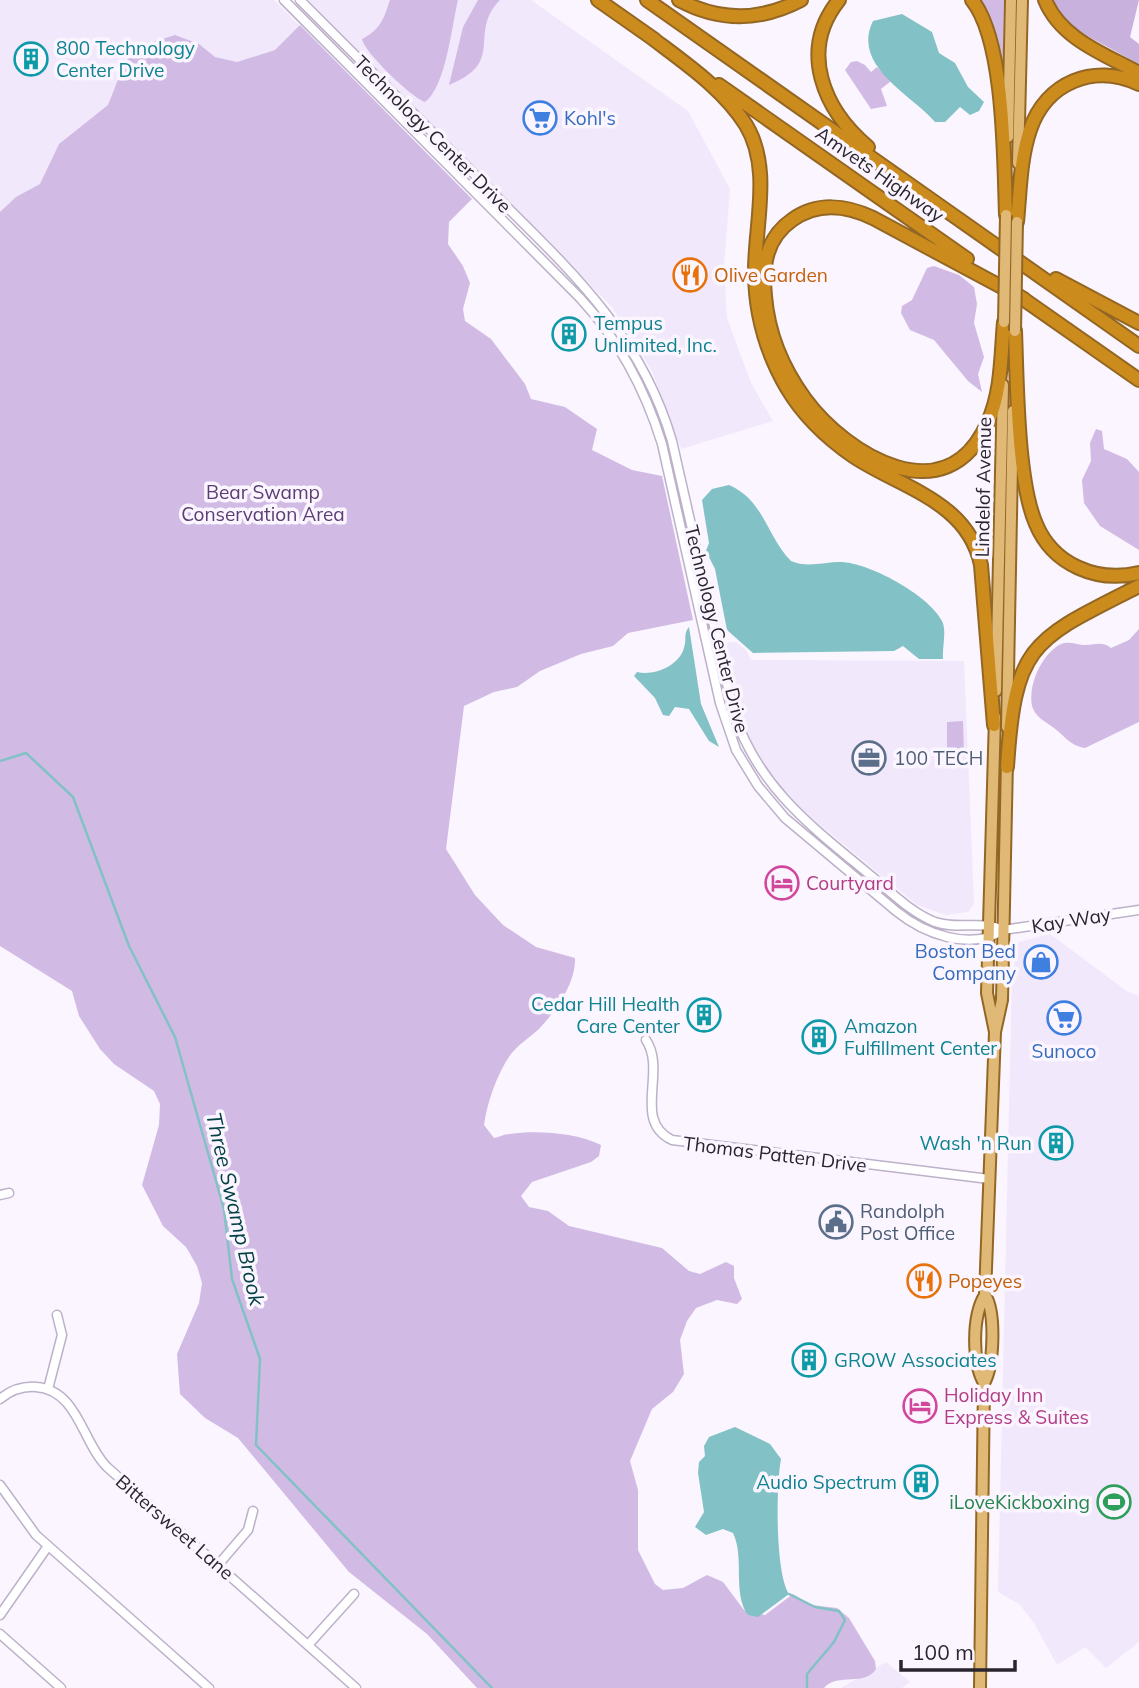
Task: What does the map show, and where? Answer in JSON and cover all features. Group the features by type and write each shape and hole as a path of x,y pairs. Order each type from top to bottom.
{"highway":[{"name":"Amvets Highway","path":"598,0 1139,382"},
{"name":"Amvets Highway","path":"647,0 1139,346"},
{"path":"679,0 703,11 746,17 768,14 802,0"},
{"path":"839,0 828,17 819,44 819,69 827,99 839,119 856,137 942,207"},
{"path":"972,0 987,26 992,49 1011,219"},
{"path":"1045,0 1055,19 1071,34 1139,73"},
{"path":"648,35 716,90 739,116 753,141 760,177 755,270 757,304 766,344 790,393 835,443 952,512 973,540 981,565 994,725"},
{"path":"1011,219 1026,142 1037,114 1049,98 1073,80 1090,74 1119,75 1139,84"},
{"path":"1009,327 997,393 988,423 976,443 958,459 934,470 918,472 895,468 841,436 798,388 780,354 768,318 764,273 768,251 782,228 804,212 830,207 847,208 873,218 1024,299"},
{"path":"997,247 1139,323"},
{"path":"1009,327 1029,498 1037,528 1054,551 1077,568 1106,576 1139,573"},
{"path":"1007,767 1012,702 1019,677 1030,657 1048,636 1064,625 1139,586"}],"main road":[{"name":"Lindelof Avenue","path":"995,1032 1001,1014 1003,970 1007,767 1011,0"},
{"name":"Lindelof Avenue","path":"1011,219 1022,0"},
{"name":"Lindelof Avenue","path":"995,1032 988,1007 988,975 994,725 1009,327"},
{"path":"980,1688 984,1383 990,1372 991,1312 985,1295 995,1032"}],"street":[{"name":"Technology Center Drive","path":"284,0 580,298 621,350 648,402 662,444 723,717 736,750 758,786 800,832 916,926 950,937 1003,930"},
{"name":"Technology Center Drive","path":"300,0 589,290 634,350 658,398 673,441 734,714 746,745 767,780 800,816 915,911 952,926 989,931"},
{"name":"Kay Way","path":"1003,930 1139,910"},
{"name":"Thomas Patten Drive","path":"646,1040 654,1059 652,1116 658,1131 672,1140 989,1179"},
{"path":"0,1399 23,1387 48,1389 62,1335 57,1315"},
{"name":"Bittersweet Lane","path":"48,1389 72,1407 91,1448 107,1467 356,1688"},
{"path":"0,1485 27,1524 48,1546 209,1688"},
{"path":"218,1565 248,1531 253,1511"},
{"path":"0,1615 48,1546"},
{"path":"308,1645 354,1594"},
{"path":"0,1634 61,1688"}],"shaded area":[{"path":"0,0 274,0 321,47 0,272"},
{"path":"308,0 531,0 688,111 730,189 724,266 727,318 751,383 773,421 681,449 652,371 612,307"},
{"path":"1051,0 1139,0 1130,37 1139,44 1139,64 1069,26"},
{"path":"736,642 746,650 751,660 964,661 974,904 968,912 946,915 917,905 802,810 775,782 754,749 740,714 723,643"},
{"path":"1050,934 1128,992 1139,996 1139,1642 1106,1668 1085,1647 1057,1665 1034,1623 1019,1604 998,1592 1012,976 1019,942"},
{"path":"886,1662 910,1682 902,1688 841,1688"}],"green space":[{"path":"390,0 458,0 443,69 432,94 425,102 389,73 371,54 362,39 380,23"},
{"path":"478,0 500,0 486,24 482,57 477,67 449,85 463,27"},
{"path":"979,0 1004,0 1003,85 996,39"},
{"name":"Bear Swamp Conservation Area","path":"300,25 472,199 449,222 448,244 463,266 470,283 463,309 465,321 491,339 525,384 531,399 565,407 597,429 592,450 632,470 662,476 693,620 628,633 613,646 581,654 540,671 517,687 494,692 464,706 446,849 475,895 503,925 536,947 575,958 569,987 558,1005 539,1029 514,1050 501,1070 490,1098 484,1125 494,1138 508,1134 544,1133 569,1135 601,1145 599,1156 591,1162 532,1182 521,1196 529,1207 548,1211 569,1226 662,1248 689,1271 700,1274 726,1262 734,1266 734,1278 742,1299 737,1304 717,1300 696,1308 687,1321 680,1340 684,1374 673,1392 652,1409 630,1461 638,1490 638,1550 655,1584 663,1590 683,1588 707,1575 723,1582 744,1610 765,1615 793,1594 811,1605 837,1608 849,1618 875,1661 876,1669 865,1677 836,1681 824,1688 477,1688 427,1634 349,1572 238,1438 205,1418 180,1394 177,1354 199,1303 202,1283 197,1266 186,1247 163,1226 142,1185 159,1125 160,1104 154,1091 114,1064 100,1049 79,1016 72,991 0,946 0,212 16,197 40,184 59,144 108,105 125,62 140,46 175,35 199,44 215,57 237,62 275,50"},
{"path":"857,61 871,72 877,67 891,81 881,89 887,106 871,109 845,70 851,62"},
{"path":"934,266 959,275 974,287 977,304 974,323 984,357 978,374 982,392 968,381 934,340 910,330 901,313 902,306 912,300 927,268"},
{"path":"1096,429 1102,431 1104,449 1127,459 1139,472 1139,550 1100,526 1084,503 1082,480 1091,461 1090,443"},
{"path":"1139,629 1139,722 1085,748 1071,743 1041,719 1032,706 1032,689 1041,664 1053,650 1066,643 1102,644 1111,648 1129,640"},
{"path":"963,721 964,753 947,753 947,722"}],"water":[{"path":"902,14 932,32 939,53 955,63 968,87 984,102 979,111 970,115 960,107 945,122 935,122 887,78 870,52 868,37 873,21"},
{"path":"729,485 741,492 758,509 791,561 809,564 852,563 897,582 925,601 942,621 943,659 919,659 903,646 894,651 753,653 727,630 715,569 706,551 709,543 702,500 712,489"},
{"path":"689,627 701,704 719,747 709,741 689,709 675,707 669,716 663,715 655,698 634,676 637,672 658,671 677,660 684,648"},
{"path":"735,1427 770,1444 781,1459 778,1488 779,1549 784,1583 789,1594 758,1617 748,1615 743,1606 739,1586 738,1553 733,1533 723,1529 706,1535 695,1527 704,1512 698,1473 699,1462 705,1456 704,1446 709,1437"}],"waterway":[{"name":"Three Swamp Brook","path":"0,761 26,753 73,797 129,946 175,1037 224,1209 232,1279 260,1359 256,1445 492,1688"},
{"path":"789,1594 815,1607 839,1611 845,1620 834,1642 807,1674 807,1688"}],"place":[{"name":"800 Technology Center Drive","path":"31,59"},
{"name":"Kohl's","path":"540,118"},
{"name":"Olive Garden","path":"690,275"},
{"name":"Tempus Unlimited, Inc.","path":"569,334"},
{"name":"100 TECH","path":"869,758"},
{"name":"Courtyard","path":"782,883"},
{"name":"Boston Bed Company","path":"1041,962"},
{"name":"Cedar Hill Health Care Center","path":"704,1015"},
{"name":"Sunoco","path":"1064,1018"},
{"name":"Amazon Fulfillment Center","path":"819,1037"},
{"name":"Wash 'n Run","path":"1056,1143"},
{"name":"Randolph Post Office","path":"836,1222"},
{"name":"Popeyes","path":"924,1281"},
{"name":"GROW Associates","path":"809,1360"},
{"name":"Holiday Inn Express & Suites","path":"920,1406"},
{"name":"Audio Spectrum","path":"921,1482"},
{"name":"iLoveKickboxing","path":"1114,1502"}]}
